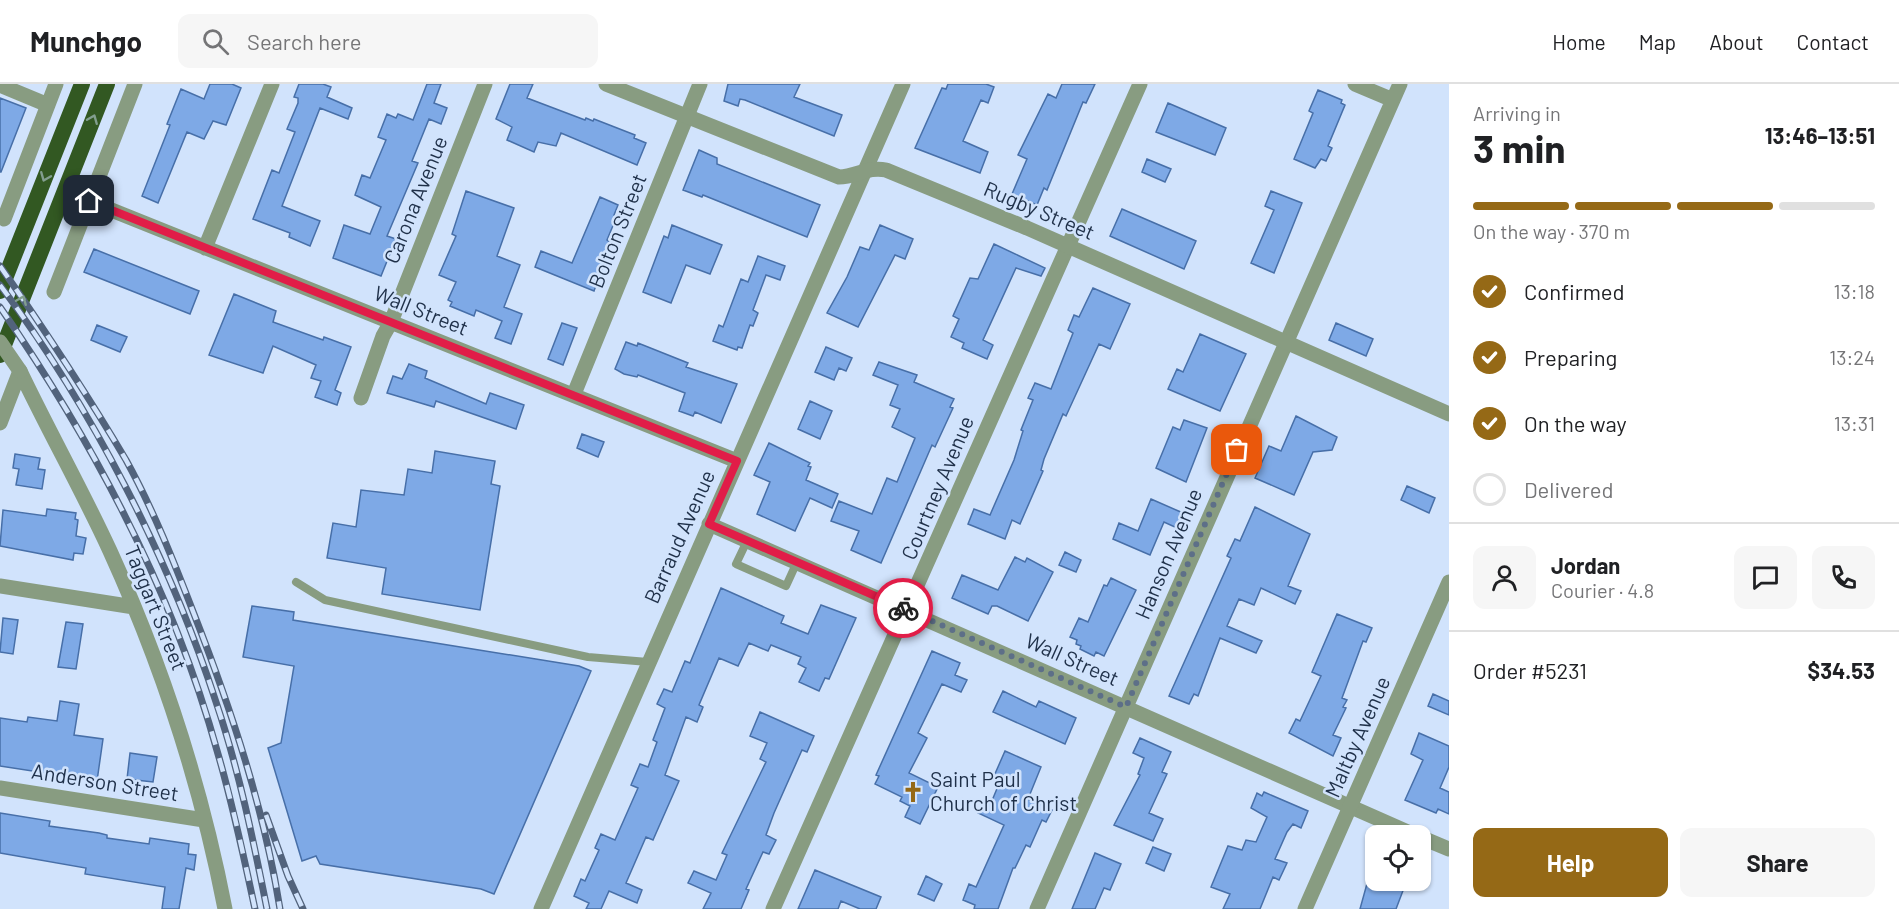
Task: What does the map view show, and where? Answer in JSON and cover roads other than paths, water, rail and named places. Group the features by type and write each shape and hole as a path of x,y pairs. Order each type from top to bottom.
{"highway":[{"path":"0,291 82,84"},
{"path":"0,355 107,84"}],"street":[{"path":"4,219 56,84"},
{"path":"54,292 135,84"},
{"path":"205,248 272,84"},
{"name":"Carona Avenue","path":"362,398 383,336 391,322 485,84"},
{"name":"Rugby Street","path":"606,84 839,177 849,177 865,170 886,170 1067,246 1449,414"},
{"name":"Bolton Street","path":"574,394 700,84"},
{"name":"Barraud Avenue","path":"541,909 903,84"},
{"name":"Courtney Avenue","path":"773,909 908,610 1140,84"},
{"path":"1355,84 1393,100"},
{"name":"Hanson Avenue","path":"1037,909 1400,84"},
{"path":"0,85 48,105"},
{"name":"Wall Street","path":"89,201 737,461"},
{"name":"Taggart Street","path":"0,342 20,372 109,549 134,607 175,714 225,909"},
{"path":"0,423 20,372"},
{"name":"Wall Street","path":"709,524 1393,825"},
{"name":"Maltby Avenue","path":"1305,909 1449,582"},
{"path":"0,586 134,607"},
{"name":"Anderson Street","path":"0,788 204,820"},
{"name":"Wall Street","path":"1431,841 1449,849"}],"lane":[{"path":"747,541 736,564 786,586 797,562"},
{"path":"296,582 325,600 588,657 648,662"}],"railway":[{"path":"0,266 111,435 136,479 163,536 208,650 245,759 265,834 280,909"},
{"path":"0,285 66,381 96,432 151,539 175,593 197,647 232,753 267,909"},
{"path":"0,307 35,359 99,466 128,521 179,636 218,754 255,909"},
{"path":"266,815 288,876 303,909"}],"place":[{"name":"Saint Paul Church of Christ","path":"913,792"}]}
